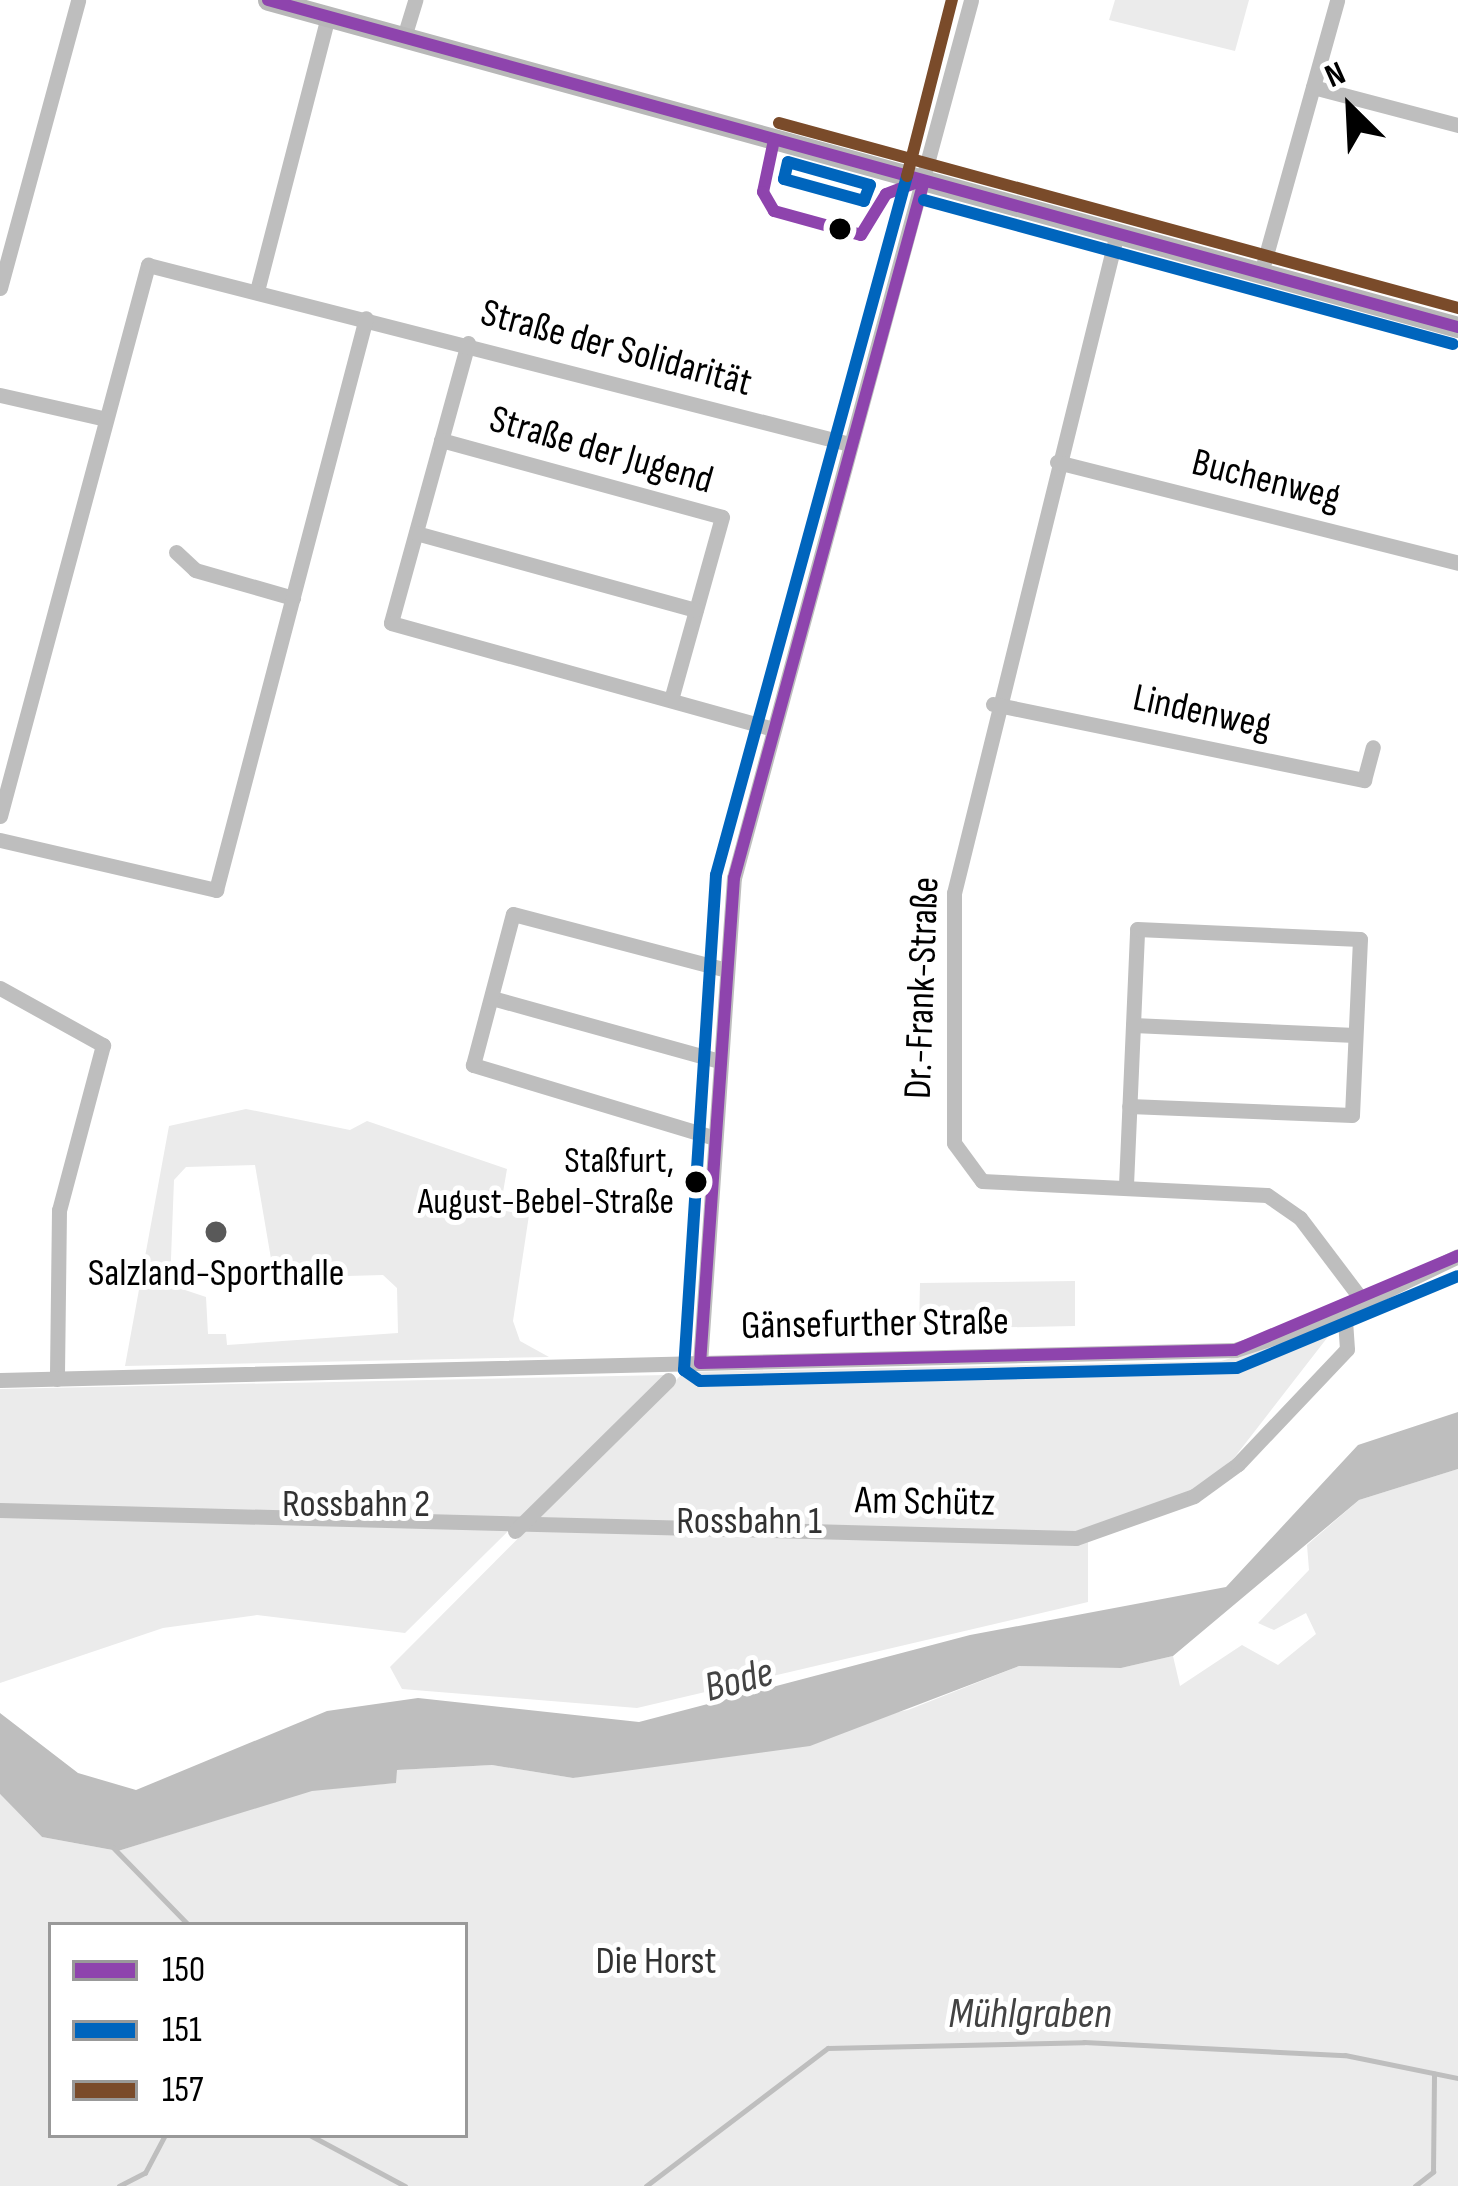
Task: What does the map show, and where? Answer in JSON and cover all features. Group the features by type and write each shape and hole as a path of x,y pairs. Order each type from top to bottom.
{"street":[{"path":"0,288 78,0"},
{"path":"268,0 1458,327"},
{"path":"404,38 415,0"},
{"path":"700,1363 734,878 770,728 971,0"},
{"path":"1261,273 1337,0"},
{"path":"258,287 328,17"},
{"path":"1313,87 1458,124"},
{"name":"Dr.-Frank-Straße","path":"1117,233 993,704 954,892 954,1142 982,1181 1126,1185 1282,1202 1362,1300"},
{"name":"Straße der Solidarität","path":"102,418 135,291 160,261 849,444"},
{"path":"0,840 216,890 366,318"},
{"name":"Straße der Jugend","path":"468,344 391,623 770,728"},
{"path":"0,394 102,418 0,816"},
{"name":"Straße der Jugend","path":"441,440 722,518 671,700"},
{"name":"Buchenweg","path":"1057,462 1458,563"},
{"path":"416,533 696,610"},
{"path":"176,552 196,571 293,598"},
{"name":"Lindenweg","path":"993,704 1364,780 1373,747"},
{"path":"716,1138 473,1065 513,914 726,970"},
{"path":"1126,1185 1129,1106 1137,929 1360,939 1352,1115 1129,1106"},
{"path":"0,988 103,1045 59,1210 58,1379"},
{"path":"493,998 719,1060"},
{"path":"1133,1025 1355,1034"},
{"name":"Gänsefurther Straße","path":"0,1380 1235,1350 1344,1310 1458,1256"},
{"name":"Am Schütz","path":"0,1510 515,1531 1076,1538 1133,1524 1238,1465 1347,1349 1344,1310"},
{"path":"515,1531 668,1380"}],"green space":[{"path":"1115,0 1249,0 1235,51 1109,20"},
{"path":"246,1109 350,1130 367,1121 507,1169 500,1210 529,1215 513,1321 520,1341 549,1357 125,1366 169,1126","holes":["255,1165 276,1288 276,1278 383,1275 397,1288 398,1333 227,1345 226,1334 208,1334 206,1297 170,1285 174,1180 186,1167"]},
{"path":"1075,1281 1075,1326 919,1329 920,1283"},
{"name":"Rossbahn 1","path":"1334,1329 1234,1458 1196,1489 1088,1533 1088,1602 637,1708 402,1689 390,1667 684,1372 1221,1361"},
{"name":"Rossbahn 2","path":"666,1375 405,1633 257,1615 163,1628 0,1683 0,1389"},
{"name":"Die Horst","path":"1458,1469 1458,2186 0,2186 0,1794 42,1837 118,1851 312,1790 395,1783 396,1770 492,1765 573,1778 908,1710 1019,1666 1121,1668 1173,1656 1180,1686 1242,1645 1278,1665 1316,1634 1306,1613 1274,1630 1258,1623 1309,1570 1307,1545 1359,1500"}],"shaded area":[{"path":"1458,1412 1458,1469 1359,1500 1173,1656 1121,1668 1019,1666 810,1746 573,1778 492,1765 397,1770 396,1783 312,1791 118,1851 42,1837 0,1794 0,1713 78,1773 136,1790 327,1711 418,1698 639,1722 970,1635 1226,1587 1358,1445"}],"waterway":[{"name":"Mühlgraben","path":"114,1848 186,1922"},
{"name":"Mühlgraben","path":"646,2186 828,2048 1084,2042 1345,2055 1458,2078"},
{"path":"1415,2186 1433,2172 1434,2074"},
{"path":"119,2186 145,2173 163,2138"},
{"name":"Mühlgraben","path":"316,2138 405,2186"}],"transit line":[{"name":"150","path":"268,0 1458,327"},
{"name":"157","path":"907,176 952,0"},
{"name":"157","path":"779,123 1458,308"},
{"name":"150","path":"774,140 763,192 774,211 861,235 886,194 918,182"},
{"name":"151","path":"788,162 870,185 864,201 784,179 788,162"},
{"name":"151","path":"907,176 716,875 684,1370 700,1381 1237,1368 1458,1276"},
{"name":"150","path":"924,181 734,878 700,1363 1235,1350 1458,1256"},
{"name":"151","path":"924,200 1453,344"}],"place":[{"name":"Staßfurt, August-Bebel-Straße","path":"696,1182"},
{"name":"Salzland-Sporthalle","path":"216,1232"}],"water label":[{"name":"Bode","path":"739,1681"}]}
